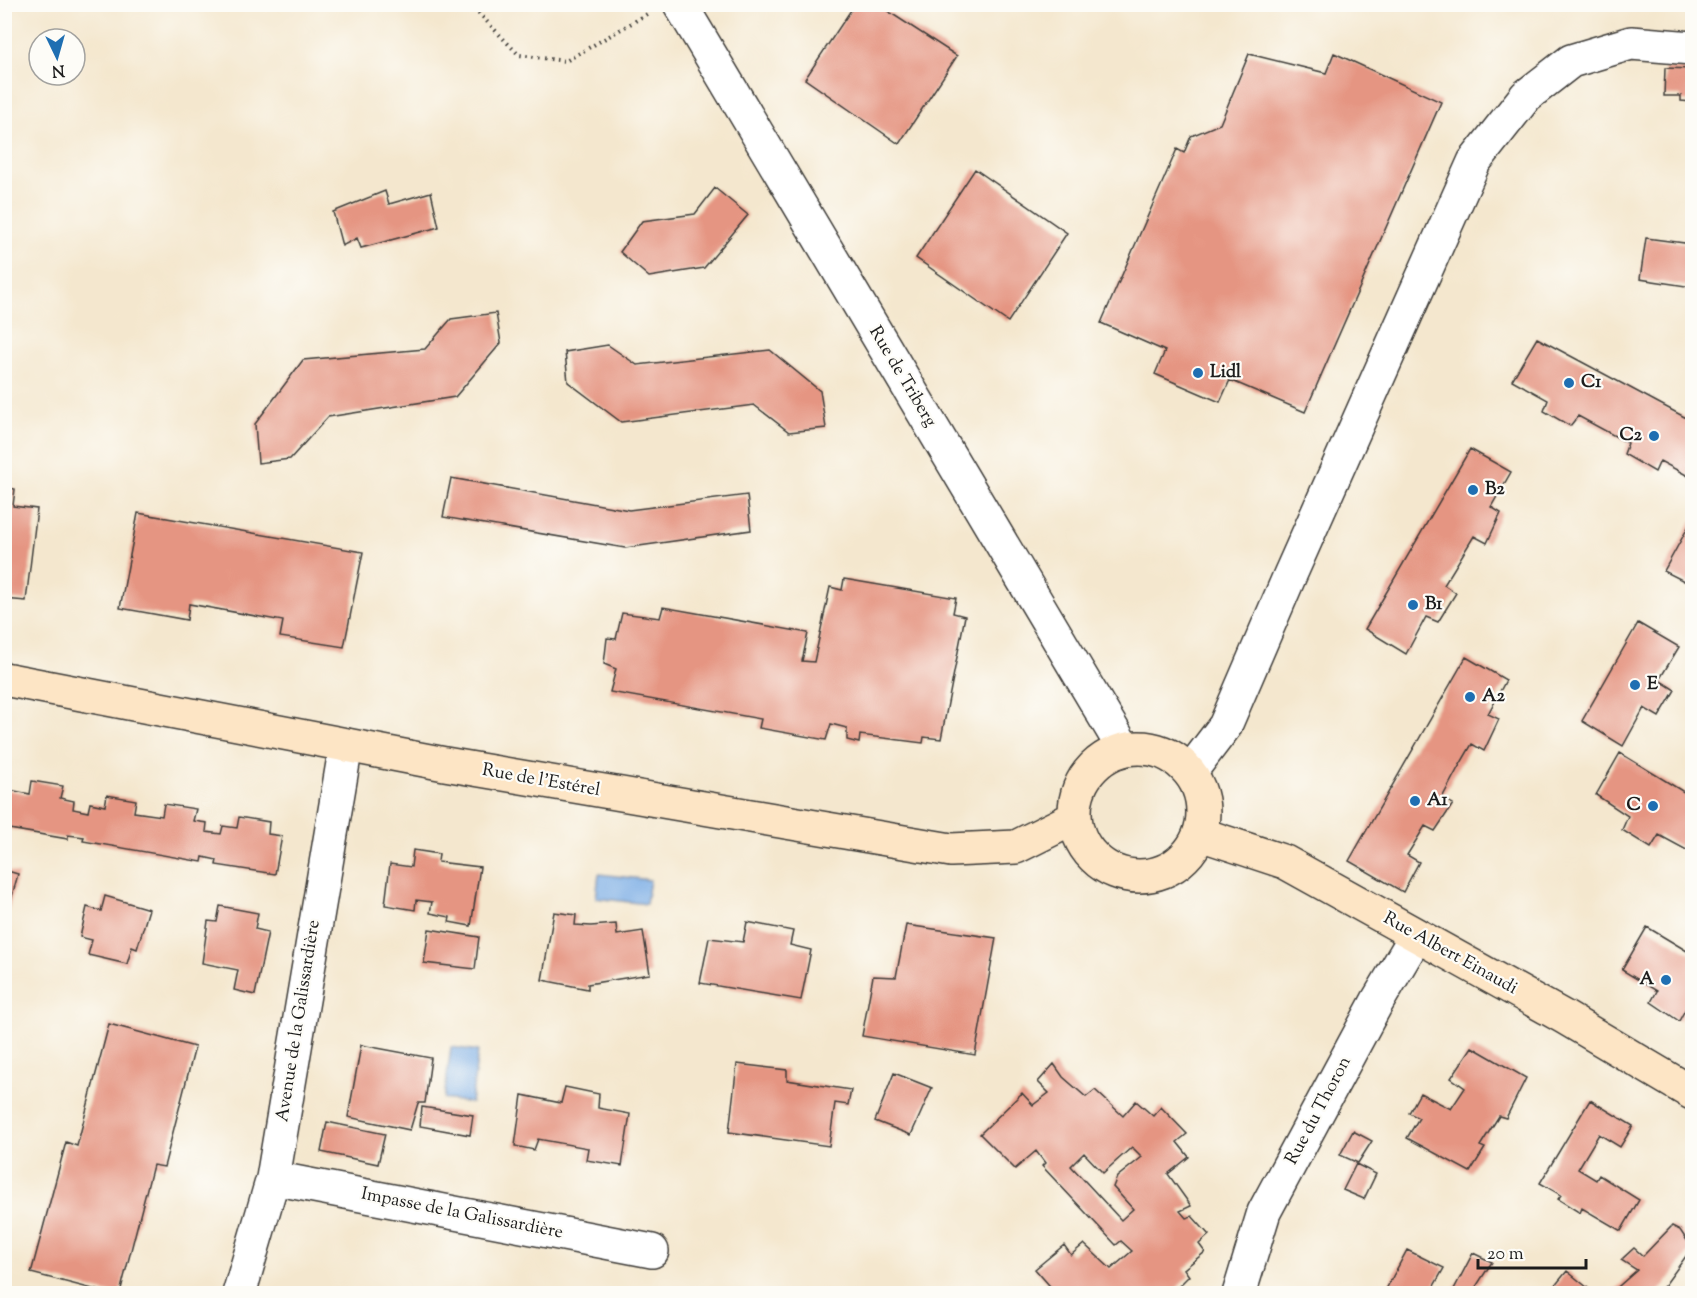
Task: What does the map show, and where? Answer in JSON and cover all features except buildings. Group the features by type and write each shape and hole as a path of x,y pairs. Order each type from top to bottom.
{"street":[{"name":"Rue de Triberg","path":"667,7 1046,614 1124,748"},
{"path":"1190,772 1225,726 1474,162 1527,96 1571,62 1631,43 1692,48"},
{"name":"Rue de l'Estérel","path":"4,679 445,764 951,850 1016,847 1074,818"},
{"name":"Avenue de la Galissardière","path":"239,1293 273,1178 346,745"},
{"path":"1124,748 1156,750 1173,757 1190,772 1200,790 1204,812 1200,834 1187,856 1169,870 1147,876 1124,875 1106,869 1089,854 1080,840 1074,818 1076,794 1086,774 1103,758 1124,748"},
{"name":"Rue Albert Einaudi","path":"1200,834 1285,862 1564,1017 1692,1093"},
{"name":"Rue du Thoron","path":"1239,1293 1264,1212 1377,1002 1416,936"},
{"name":"Impasse de la Galissardière","path":"273,1178 652,1251"}],"path":[{"path":"471,4 519,55 566,61 667,7"}],"water":[{"path":"599,874 650,880 646,904 596,898"},
{"path":"451,1047 478,1051 471,1103 444,1099"}],"place":[{"name":"Lidl","path":"1198,373"},
{"name":"C1","path":"1569,383"},
{"name":"C2","path":"1654,436"},
{"name":"B2","path":"1473,490"},
{"name":"B1","path":"1413,605"},
{"name":"E","path":"1635,685"},
{"name":"A2","path":"1470,697"},
{"name":"A1","path":"1415,801"},
{"name":"C","path":"1653,806"},
{"name":"A","path":"1666,980"}]}
